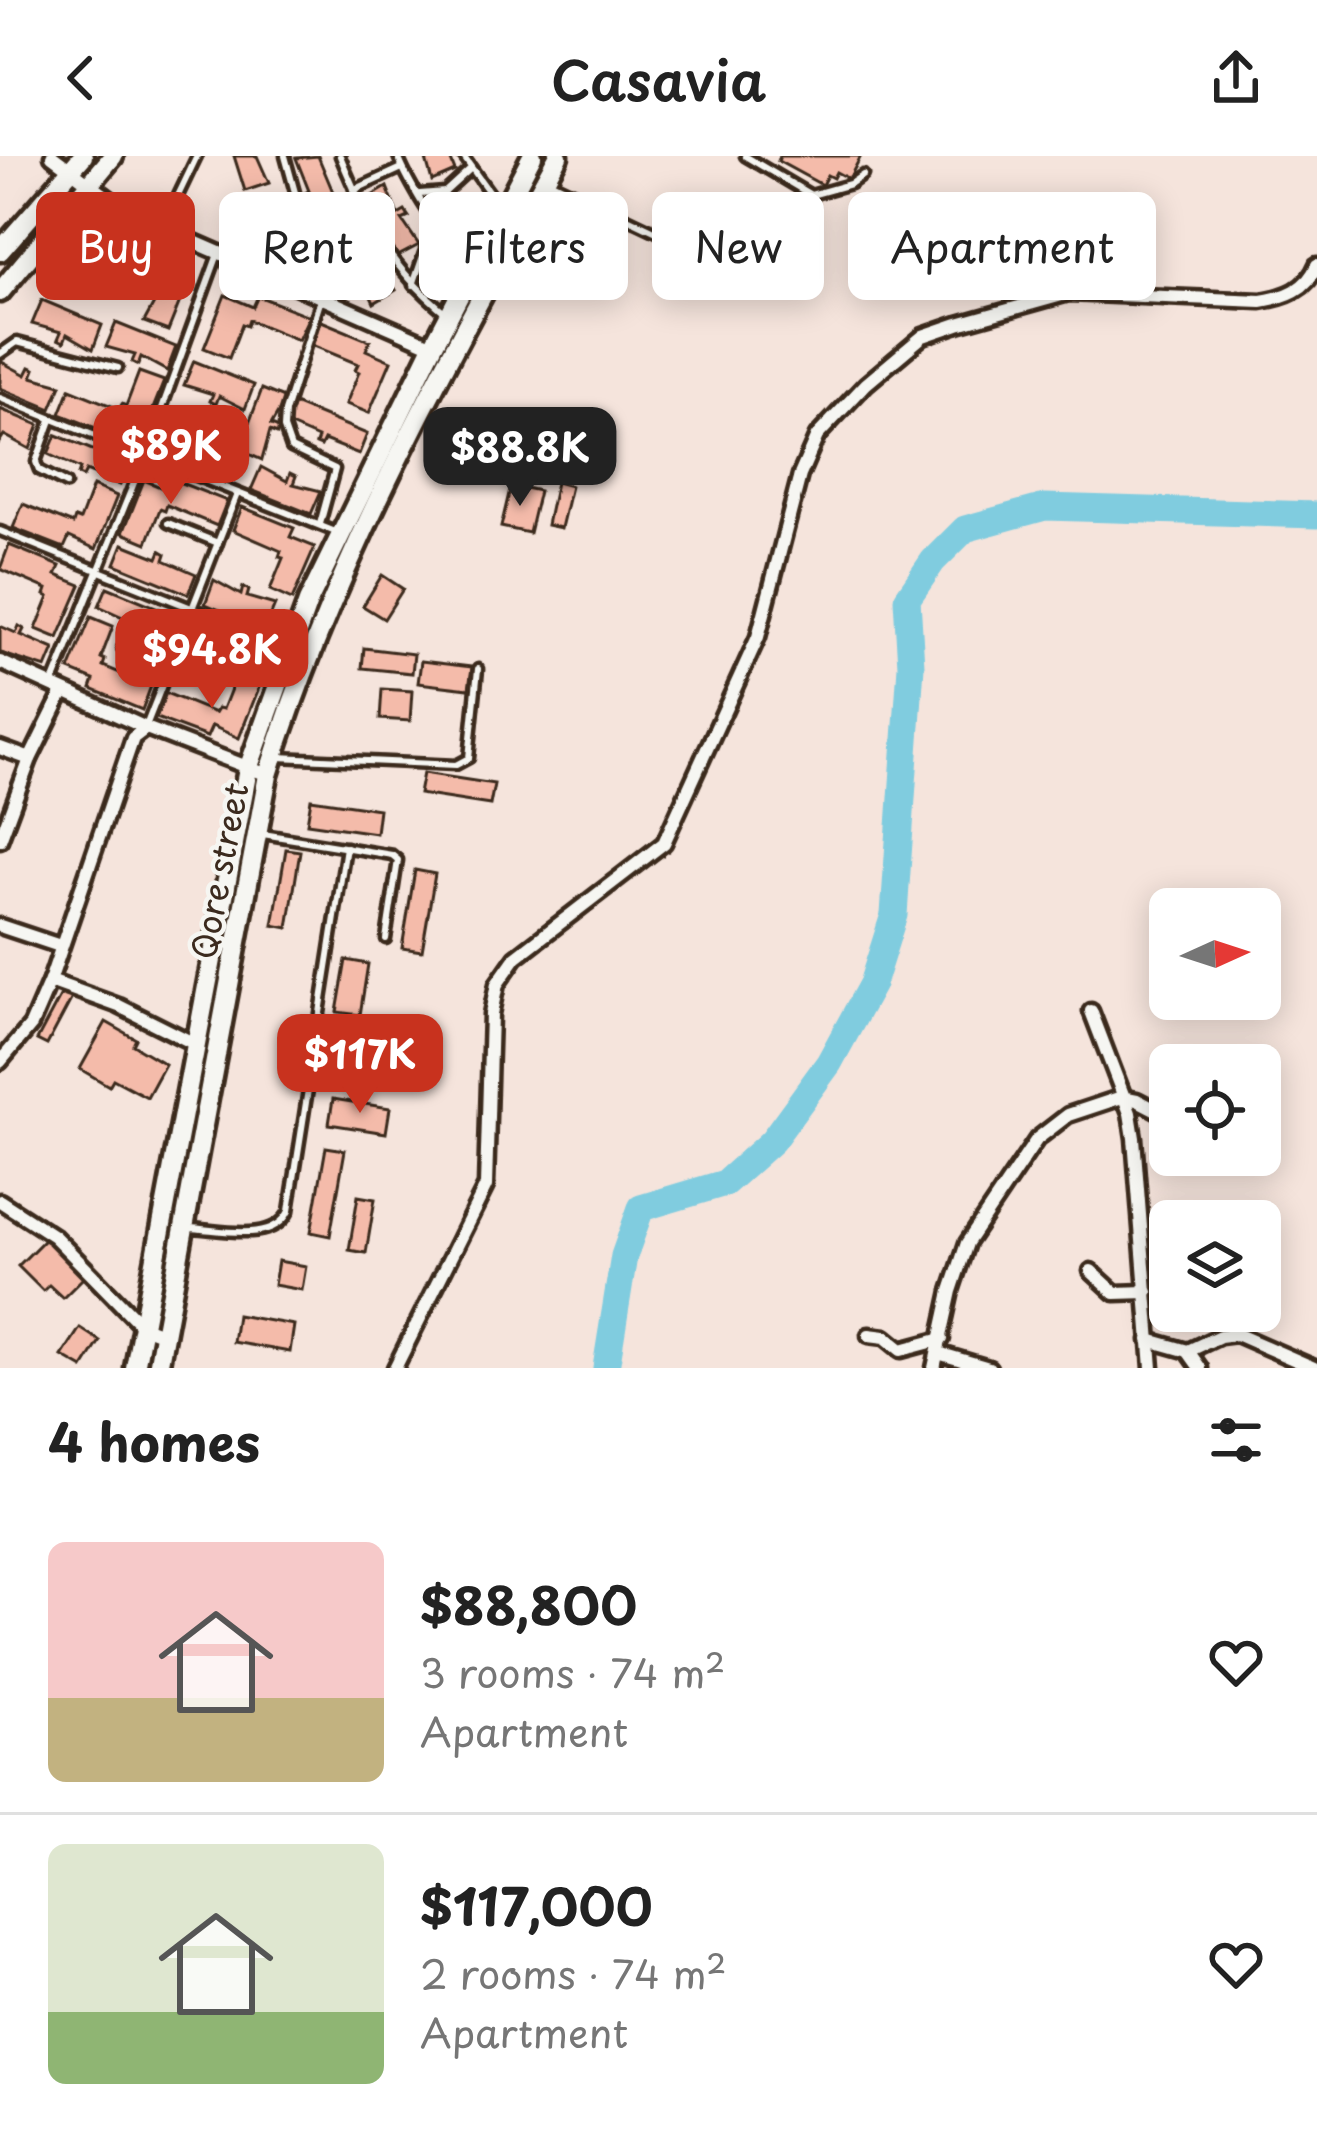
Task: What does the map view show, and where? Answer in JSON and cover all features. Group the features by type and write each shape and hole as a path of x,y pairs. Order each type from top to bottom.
{"main road":[{"path":"0,292 113,156"},
{"name":"Qore street","path":"512,192 532,156"},
{"name":"Qore street","path":"158,1368 271,766 314,640 344,574 558,156"},
{"path":"0,251 77,163"},
{"name":"Qore street","path":"135,1368 248,769 290,647 457,300"}],"street":[{"path":"52,156 77,163 89,184 100,192"},
{"path":"195,244 218,254"},
{"path":"395,1368 487,1186 491,1014 497,984 516,957 664,843 758,637 800,475 817,436 866,384 923,336 958,324 1070,293 1261,301 1289,296 1315,273 1317,265"},
{"path":"331,300 433,346"},
{"path":"0,662 248,769 271,766"},
{"path":"1,836 58,688"},
{"path":"0,1061 31,1025 133,738 146,728"},
{"path":"0,748 30,758"},
{"path":"0,926 60,946"},
{"path":"50,981 118,1006 197,1045"},
{"path":"1091,1011 1134,1138 1152,1368"},
{"path":"934,1368 967,1244 1037,1139 1068,1115 1122,1097 1149,1106"},
{"path":"0,1201 54,1236 143,1327 165,1334"},
{"path":"1091,1271 1115,1293 1147,1292"},
{"path":"1188,1352 1220,1336 1236,1334 1314,1368"},
{"path":"868,1335 885,1337 901,1350 940,1346 988,1368"},
{"path":"1149,1340 1188,1352 1200,1368"}],"lane":[{"path":"179,192 196,156"},
{"path":"285,156 295,192"},
{"path":"340,156 395,267 449,316"},
{"path":"398,156 419,193"},
{"path":"463,156 487,192"},
{"path":"745,156 806,192"},
{"path":"354,190 402,168"},
{"path":"445,192 469,170"},
{"path":"822,192 850,184 862,175"},
{"path":"545,180 652,230"},
{"path":"58,688 218,254"},
{"path":"413,285 419,267"},
{"path":"320,524 335,469 291,448 284,428 321,300"},
{"path":"0,354 17,342 118,368"},
{"path":"0,398 342,534"},
{"path":"52,420 36,462 39,470 66,484"},
{"path":"146,728 237,494"},
{"path":"168,524 218,543"},
{"path":"0,531 290,647"},
{"path":"122,648 208,679"},
{"path":"271,766 456,765 470,758 478,670"},
{"path":"257,833 392,855 398,860 386,939"},
{"path":"185,1228 271,1231 283,1224 289,1211 346,847"}],"building":[{"path":"234,156 257,156 269,183 245,191"},
{"path":"318,156 333,192 307,192 296,158"},
{"path":"425,156 449,156 455,171 432,181"},
{"path":"780,156 861,156 849,179 836,172 833,178 827,175 822,185 778,161"},
{"path":"395,207 398,215 405,211 409,217 402,220 419,245 396,257"},
{"path":"42,300 102,325 93,349 67,334 64,342 58,339 61,332 32,324"},
{"path":"156,300 180,300 168,331 144,322"},
{"path":"223,300 253,307 256,300 268,300 309,316 298,340 249,320 247,326 242,324 229,358 204,348"},
{"path":"319,320 370,341 366,350 391,361 369,413 346,404 358,364 309,344"},
{"path":"116,323 176,347 167,371 141,357 138,365 132,362 135,355 106,347"},
{"path":"0,361 26,375 30,367 35,369 32,377 61,385 51,409 0,388"},
{"path":"194,361 254,385 245,409 219,396 216,404 210,401 213,394 184,385"},
{"path":"139,372 164,381 143,434 115,423 111,434 60,414 70,389 119,409 126,406"},
{"path":"262,389 286,399 271,425 279,428 277,434 270,431 262,460 239,450"},
{"path":"294,404 367,434 359,454 324,440 321,446 316,444 318,438 286,424"},
{"path":"0,409 39,425 30,449 4,435 0,441"},
{"path":"167,429 201,443 204,437 209,439 206,445 239,460 231,479 158,449"},
{"path":"56,435 129,465 120,485 86,471 83,477 78,475 80,469 48,454"},
{"path":"516,442 556,449 551,477 510,470"},
{"path":"261,467 287,481 290,473 296,476 293,484 321,491 311,514 251,490"},
{"path":"144,480 172,492 176,481 227,501 217,526 167,505 165,511 160,509 147,543 123,533"},
{"path":"556,482 571,486 561,528 547,525"},
{"path":"511,485 539,491 529,533 501,527"},
{"path":"93,486 117,496 96,549 69,537 64,548 13,528 23,504 73,524 75,518 80,520"},
{"path":"242,507 294,528 290,537 315,547 292,600 270,590 283,558 281,551 233,530"},
{"path":"123,544 158,558 161,551 166,554 164,560 196,574 188,594 115,564"},
{"path":"9,545 60,566 56,575 81,585 58,638 36,629 49,597 47,589 0,569"},
{"path":"382,575 403,589 384,619 363,606"},
{"path":"214,580 241,595 243,587 249,590 247,597 275,605 265,629 205,604"},
{"path":"107,587 180,617 171,637 136,623 134,629 128,627 131,621 99,606"},
{"path":"91,617 113,626 101,658 103,666 151,686 142,710 91,689 94,680 69,670"},
{"path":"199,622 259,646 250,670 224,657 221,665 215,663 218,655 190,647"},
{"path":"0,626 16,633 19,626 24,629 21,635 54,649 46,668 0,653"},
{"path":"364,648 414,654 412,673 362,668"},
{"path":"421,661 472,667 469,689 418,683"},
{"path":"236,676 260,685 239,738 212,726 207,737 156,718 166,693 215,713 223,709"},
{"path":"382,689 412,691 410,721 380,719"},
{"path":"423,773 494,784 490,805 419,794"},
{"path":"311,799 379,809 376,833 307,823"},
{"path":"286,849 300,851 288,928 273,925"},
{"path":"415,870 435,874 422,951 402,948"},
{"path":"346,960 368,964 360,1015 337,1012"},
{"path":"62,993 72,998 47,1045 37,1040"},
{"path":"106,1022 165,1064 147,1097 113,1079 109,1086 80,1069"},
{"path":"334,1030 402,1045 398,1069 329,1061"},
{"path":"333,1099 390,1108 386,1133 329,1124"},
{"path":"326,1147 345,1150 330,1236 311,1232"},
{"path":"358,1196 375,1199 366,1253 349,1250"},
{"path":"46,1238 84,1277 63,1298 49,1285 43,1291 18,1266"},
{"path":"278,1261 306,1266 302,1290 274,1285"},
{"path":"237,1315 294,1325 290,1352 233,1342"},
{"path":"80,1328 100,1341 83,1368 62,1356"}],"waterway":[{"path":"606,1368 624,1256 641,1208 725,1183 772,1141 829,1063 872,984 894,915 911,666 907,599 933,561 965,529 1045,507 1317,515"}]}
